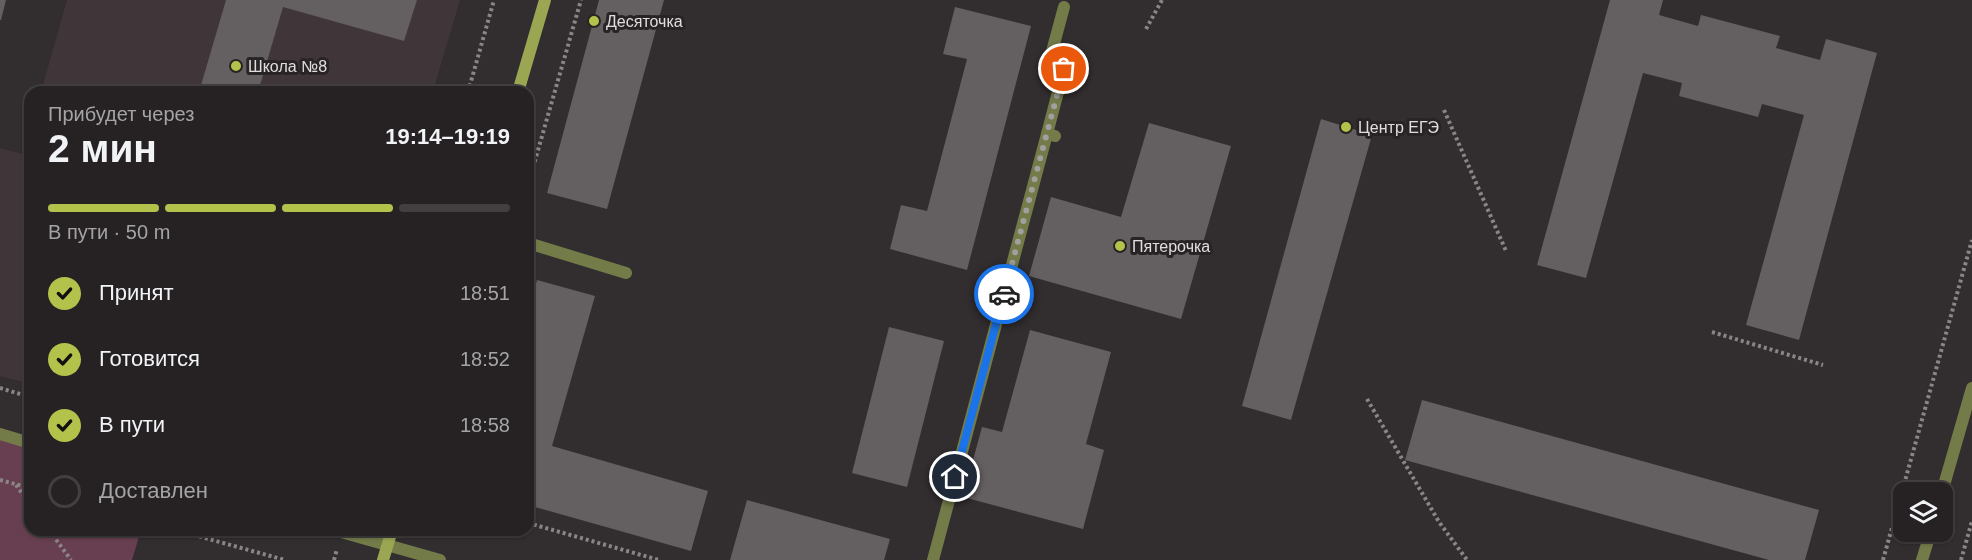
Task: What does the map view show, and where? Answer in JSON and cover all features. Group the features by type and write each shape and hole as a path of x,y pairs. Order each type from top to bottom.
{"main road":[{"path":"520,86 545,0"},
{"path":"383,560 390,536"}],"street":[{"path":"933,560 1051,135 1064,69 1051,55 1064,7"},
{"path":"534,245 626,273"},
{"path":"1945,482 1972,388"},
{"path":"0,434 24,441"},
{"path":"355,536 440,560"},
{"path":"1923,560 1928,542"}],"path":[{"path":"470,86 494,0"},
{"path":"534,164 581,0"},
{"path":"1146,29 1162,0"},
{"path":"1444,110 1506,251"},
{"path":"1883,560 1972,240"},
{"path":"1712,332 1824,364"},
{"path":"0,388 24,394"},
{"path":"1367,399 1439,522 1467,560"},
{"path":"0,480 24,486"},
{"path":"16,484 24,495"},
{"path":"1961,560 1972,521"},
{"path":"534,525 659,560"},
{"path":"53,536 71,560"},
{"path":"198,536 285,560"}],"shaded area":[{"path":"67,0 460,0 434,86 43,86"},
{"path":"0,148 23,154 24,150 24,382 0,376"},
{"path":"0,434 24,441 24,536 139,536 132,560 0,560"}],"building":[{"path":"0,0 6,0 1,20 0,20"},
{"name":"Школа №8","path":"226,0 417,0 404,41 283,7 260,86 201,86"},
{"path":"599,0 664,0 607,209 547,193"},
{"path":"1610,0 1663,0 1659,15 1698,26 1701,15 1780,36 1776,48 1820,60 1826,39 1877,53 1799,340 1746,325 1804,115 1762,104 1758,117 1679,96 1682,83 1643,73 1586,278 1537,265"},
{"path":"955,7 1031,26 967,270 890,249 901,205 927,211 967,59 943,54"},
{"path":"1321,119 1372,135 1291,420 1242,406"},
{"name":"Пятерочка","path":"1149,123 1231,146 1181,319 1029,276 1051,197 1121,217"},
{"path":"537,280 595,296 552,446 708,491 691,551 534,507 534,290"},
{"path":"889,327 944,341 907,487 852,473"},
{"path":"1030,330 1111,352 1086,444 1104,450 1083,529 963,497 982,427 1002,432"},
{"path":"1422,400 1819,510 1805,560 1769,560 1405,460"},
{"path":"747,500 890,539 884,560 730,560"}],"way so far":[{"path":"1004,294 1064,69"}],"place":[{"name":"Десяточка","path":"594,21"},
{"name":"Школа №8","path":"236,66"},
{"name":"Центр ЕГЭ","path":"1346,127"},
{"name":"Пятерочка","path":"1120,246"}],"route":[{"path":"955,477 1004,294"}]}
